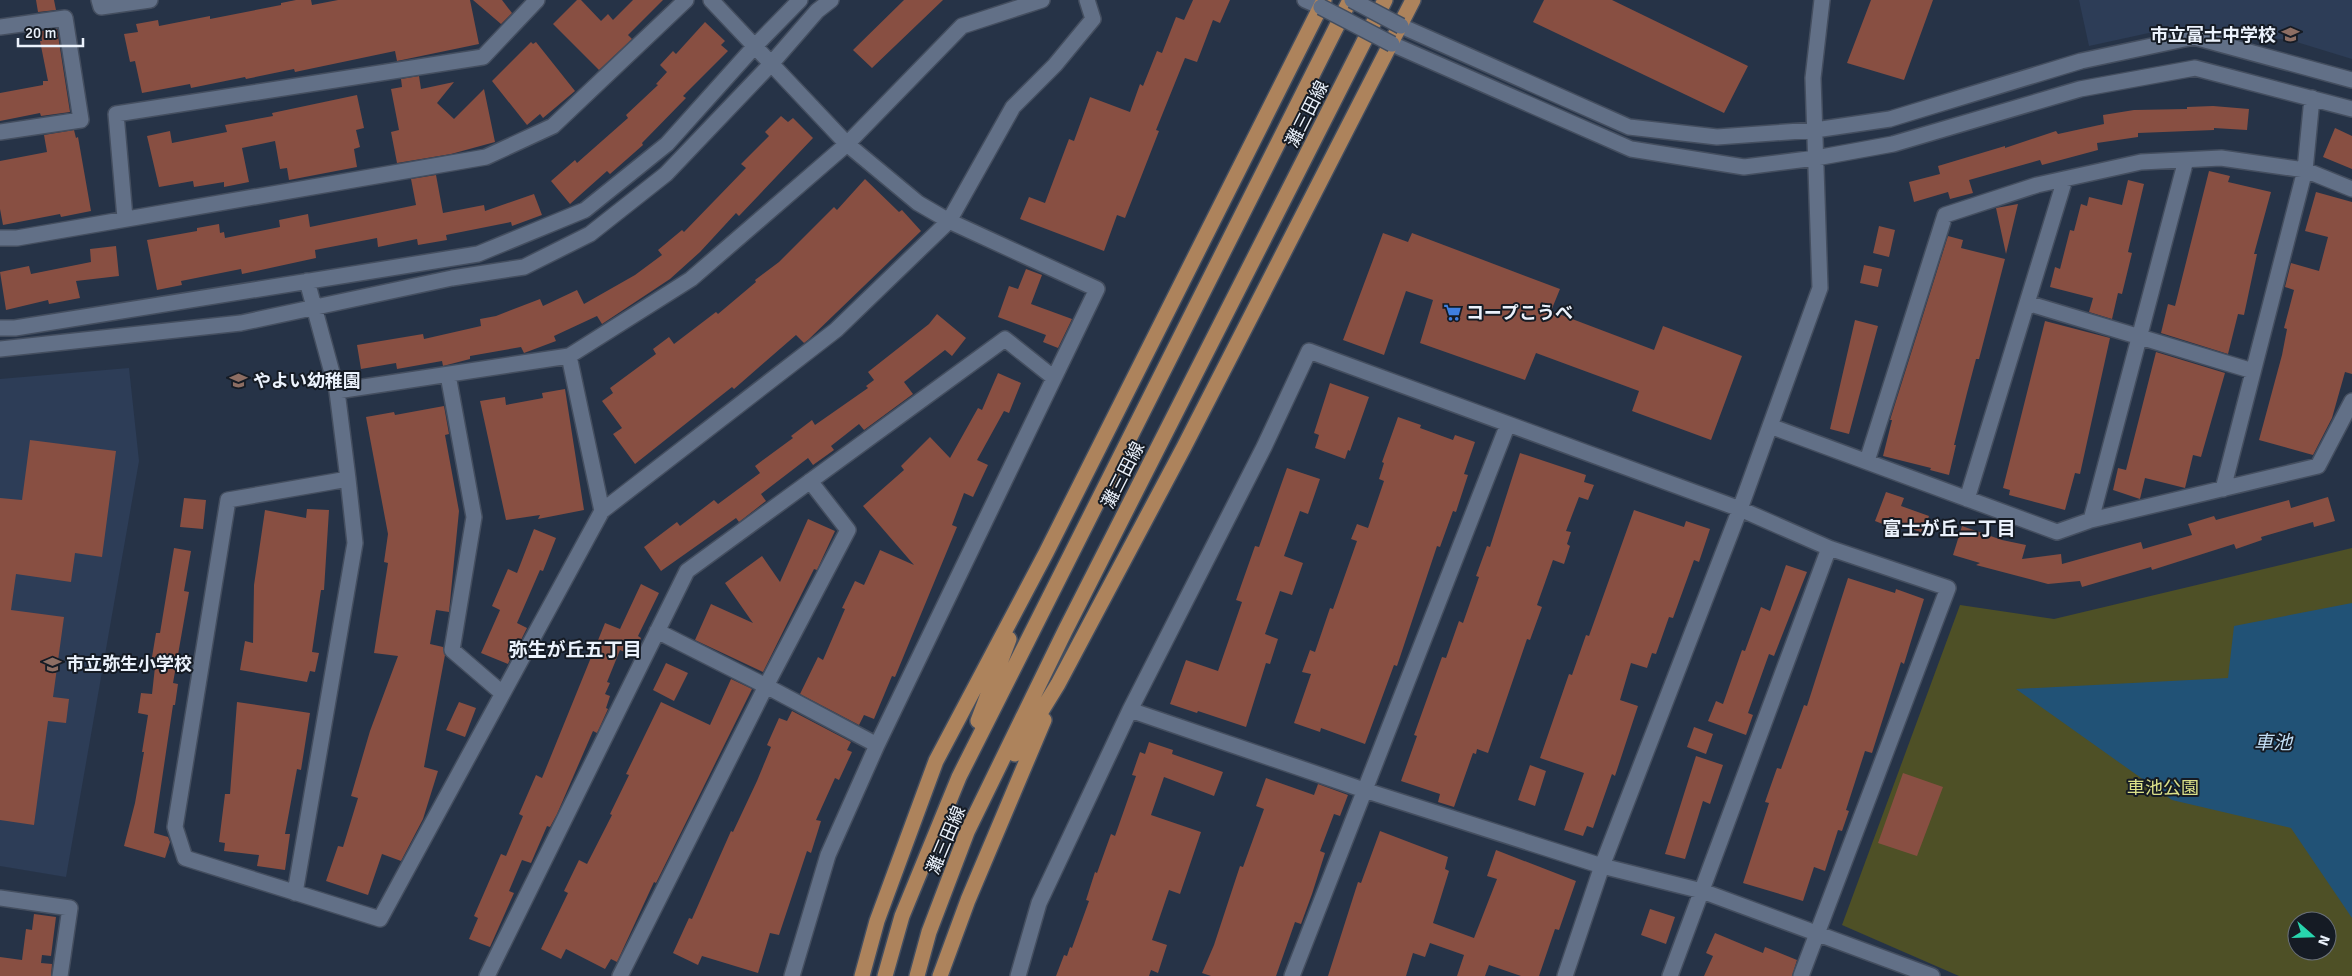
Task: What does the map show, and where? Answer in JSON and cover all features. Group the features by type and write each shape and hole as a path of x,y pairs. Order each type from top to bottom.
{"main road":[{"name":"灘三田線","path":"885,976 902,916 959,777 1351,0"},
{"name":"灘三田線","path":"917,976 929,932 967,832 1070,622 1385,0"},
{"path":"967,832 1058,684 1184,447 1413,0"},
{"path":"862,976 877,921 936,761 1046,553 1322,4"},
{"path":"959,777 994,675 1046,553"},
{"path":"940,976 968,900 1058,684"}],"street":[{"path":"99,0 101,7 150,0"},
{"path":"125,218 116,114 484,58 537,0"},
{"path":"0,238 17,238 125,218 486,158 553,126 686,0"},
{"path":"710,0 847,144 918,203 949,221 1097,289 877,745 828,855 792,976"},
{"path":"0,328 15,328 478,254 585,210 667,144 754,47 800,0"},
{"path":"0,349 241,323 452,278 524,268 590,234 666,174 771,64 817,11 831,0"},
{"path":"337,391 569,356 691,279 847,144 962,26 1042,0"},
{"path":"348,479 228,500 175,827 185,858 380,919 602,511 836,330 949,221 1013,107 1055,65 1093,19 1087,0"},
{"path":"1305,0 1322,4 1392,44 1631,149 1744,167 1816,158 1893,144 2080,89 2196,68 2352,109"},
{"path":"1351,0 1401,26 1629,127 1718,137 1815,130 1890,119 2081,60 2194,38 2352,80"},
{"path":"1565,976 1602,866 1740,509 1820,288 1813,78 1822,0"},
{"path":"0,27 65,18 81,120 0,132"},
{"path":"2223,489 2305,170 2312,98"},
{"path":"1867,461 1944,215 2037,185 2141,162 2221,158 2305,170 2352,189"},
{"path":"2091,520 2186,160"},
{"path":"1967,499 2065,179"},
{"path":"295,893 355,543 337,391 308,281"},
{"path":"2026,303 2254,371"},
{"path":"487,976 687,571 1005,339 1054,378"},
{"path":"1019,976 1039,903 1130,710 1260,456 1308,352 1740,509 1829,548 1948,588 1801,976"},
{"path":"569,356 602,511"},
{"path":"448,375 474,517 452,650 502,693"},
{"path":"1770,426 2057,532 2091,520 2318,466 2352,401"},
{"path":"1292,976 1508,424"},
{"path":"620,976 766,686 848,530 810,481"},
{"path":"1670,976 1829,548"},
{"path":"657,631 877,745"},
{"path":"1130,710 1364,790 1602,866 1702,891 1932,976"},
{"path":"0,898 70,908 60,976"}],"shaded area":[{"name":"市立富士中学校","path":"2079,0 2352,0 2352,59 2290,40 2167,29 2089,46"},
{"name":"市立弥生小学校","path":"129,368 139,461 66,877 0,866 0,379"}],"green space":[{"name":"車池公園","path":"2352,548 2352,976 1959,976 1842,925 1960,605 2054,619"}],"water":[{"name":"車池","path":"2352,603 2352,918 2291,828 2172,800 2016,689 2228,678 2234,626"}],"building":[{"path":"36,0 54,0 56,10 38,12"},
{"path":"311,0 312,5 338,0 470,0 479,44 397,61 395,51 295,72 294,69 191,88 190,84 142,93 135,61 130,62 124,34 138,32 136,24 158,20 159,26 210,16 210,19 281,5 281,3"},
{"path":"473,0 502,0 512,13 501,24"},
{"path":"577,0 581,0 601,21 608,14 613,20 633,0 663,0 628,35 632,39 599,70 553,24"},
{"path":"904,0 943,0 872,68 853,50"},
{"path":"1193,0 1230,0 1220,23 1213,20 1197,62 1185,58 1156,130 1159,131 1125,218 1117,215 1104,251 1020,219 1029,197 1045,203 1069,139 1074,141 1090,97 1130,112 1140,84 1143,86 1157,51 1162,53 1176,17 1184,20"},
{"path":"1544,0 1612,0 1748,66 1724,113 1533,22"},
{"path":"1871,0 1933,0 1904,80 1847,63"},
{"path":"705,22 725,41 721,45 728,51 683,96 686,98 642,143 643,145 610,174 607,171 570,204 551,181 575,160 577,163 628,118 626,115 658,85 656,84 667,72 660,65 673,51 676,54"},
{"path":"57,29 70,112 41,116 40,113 0,121 0,93 43,85 43,81 48,81 40,41 42,41 41,31"},
{"path":"531,42 533,44 536,42 575,91 543,118 540,114 527,125 492,81"},
{"path":"419,76 421,89 454,82 437,103 454,119 484,89 495,142 451,154 397,163 391,132 399,130 391,89 402,87 401,79"},
{"path":"357,95 364,128 356,130 360,147 354,149 357,167 289,180 287,168 280,169 275,141 242,148 249,182 224,187 224,182 194,187 193,181 159,187 147,136 170,131 172,143 227,132 225,125 273,116 272,113"},
{"path":"2213,106 2249,109 2247,130 2214,128 2214,130 2138,133 2138,137 2097,143 2098,150 2042,165 2040,160 1969,180 1973,193 1950,199 1948,192 1914,202 1909,182 1940,174 1938,166 2005,146 2005,148 2056,131 2058,134 2104,124 2103,115 2134,110 2187,109 2187,107"},
{"path":"781,116 788,122 793,118 813,138 739,216 736,213 700,252 670,279 602,324 597,316 554,336 556,341 524,353 521,347 470,356 470,359 443,366 442,361 397,369 396,363 361,369 357,345 423,334 424,339 481,326 480,319 496,316 540,299 543,306 577,290 584,304 635,275 662,255 658,250 682,230 684,232 746,168 741,164 769,136 765,132"},
{"path":"2335,128 2352,136 2352,169 2323,157"},
{"path":"74,130 76,138 78,137 91,211 61,217 60,214 3,225 0,209 0,161 47,152 44,135"},
{"path":"2209,171 2230,176 2228,182 2271,192 2254,254 2257,254 2244,315 2238,314 2228,354 2161,333 2168,304 2175,306"},
{"path":"436,175 443,213 484,205 485,211 534,194 542,215 512,226 511,222 446,235 447,240 418,245 417,239 378,247 377,238 315,250 316,258 242,274 241,269 181,281 182,285 157,290 147,240 197,231 197,228 219,224 220,233 224,232 225,238 280,227 279,220 308,214 310,227 416,205 411,179"},
{"path":"865,179 899,212 902,210 921,231 808,340 804,343 796,335 734,389 732,387 635,464 613,434 622,428 602,401 613,393 610,388 656,354 653,349 669,337 674,344 716,312 718,314 756,282 755,280 779,262 834,207 837,210"},
{"path":"2128,180 2144,184 2128,252 2132,253 2122,294 2118,293 2112,319 2089,312 2093,298 2050,287 2055,267 2060,269 2070,230 2074,231 2081,204 2087,206 2089,197 2122,205"},
{"path":"2316,192 2352,202 2352,374 2345,372 2332,418 2313,455 2259,440 2282,355 2287,329 2284,328 2294,290 2285,287 2291,263 2319,271 2328,237 2305,231"},
{"path":"2018,204 2006,254 1996,208"},
{"path":"1879,226 1895,230 1889,257 1873,253"},
{"path":"1383,233 1408,242 1412,233 1560,289 1551,311 1654,350 1663,326 1742,356 1711,440 1632,411 1639,391 1536,353 1525,380 1420,343 1433,300 1406,291 1384,355 1343,340"},
{"path":"1948,236 1963,240 1961,248 2005,259 1979,359 1976,359 1967,393 1954,445 1956,445 1949,475 1930,470 1931,468 1883,456 1892,420 1890,420"},
{"path":"116,246 119,276 76,281 80,298 49,304 48,300 6,310 0,272 29,266 31,274 91,262 90,249"},
{"path":"1864,265 1882,269 1878,287 1860,283"},
{"path":"1026,269 1042,275 1031,304 1072,319 1058,348 1043,342 1046,335 998,317 1009,286 1018,289"},
{"path":"937,314 966,338 952,356 945,350 904,382 913,394 864,430 859,424 831,446 834,450 813,465 808,458 761,494 766,501 739,522 736,518 661,571 644,547 677,522 680,526 714,500 718,504 760,473 755,466 793,438 791,436 812,420 815,425 868,388 866,386 874,380 868,372 929,324"},
{"path":"1855,320 1878,326 1849,434 1830,429"},
{"path":"2045,321 2110,338 2080,474 2075,473 2065,510 2009,495 2010,490 2003,488"},
{"path":"2156,352 2225,373 2201,457 2193,455 2185,488 2145,478 2140,499 2113,490 2118,468 2126,470"},
{"path":"998,373 1021,383 1009,413 1004,411 977,460 988,465 973,497 964,493 952,525 957,527 895,677 892,676 874,719 864,715 859,725 800,694 818,657 823,660 845,609 842,608 855,581 864,585 880,550 914,565 863,506 904,470 901,466 930,437 950,458 978,408 982,410"},
{"path":"1330,383 1369,397 1350,451 1348,450 1345,459 1315,448 1319,435 1314,433"},
{"path":"565,389 584,510 538,519 540,515 506,520 480,401 505,397 506,405 543,398 542,393"},
{"path":"444,406 449,434 445,435 459,511 449,612 436,610 430,644 443,647 445,655 424,767 438,771 423,819 401,861 382,854 368,895 326,881 338,846 343,847 358,798 351,796 370,731 398,656 374,653 388,563 384,562 388,534 366,417 394,412 395,415"},
{"path":"1398,417 1421,425 1420,428 1453,440 1455,435 1475,442 1464,474 1468,475 1456,512 1453,511 1440,547 1437,546 1397,666 1394,665 1365,744 1321,728 1320,732 1294,723 1311,674 1302,672 1310,650 1315,652 1330,608 1333,609 1357,541 1351,539 1357,524 1368,528 1384,481 1379,479 1384,463 1382,462"},
{"path":"30,440 116,451 102,557 75,553 71,582 16,574 11,610 64,617 53,697 69,699 66,723 48,721 34,825 0,820 0,498 22,500"},
{"path":"1520,453 1586,475 1584,482 1594,485 1588,500 1579,497 1566,531 1571,532 1567,544 1570,546 1564,564 1553,560 1537,605 1542,607 1530,640 1527,639 1488,753 1477,749 1476,754 1473,753 1454,807 1438,802 1440,794 1401,781 1417,736 1414,735 1442,657 1446,658 1459,621 1463,623 1479,577 1476,576 1487,546 1490,547"},
{"path":"1287,468 1320,479 1308,514 1300,511 1284,556 1303,563 1292,595 1280,591 1265,634 1278,639 1270,664 1266,663 1246,727 1170,704 1186,660 1218,671 1242,602 1236,600 1255,546 1259,547"},
{"path":"1886,492 1904,498 1901,506 1929,516 1923,533 1895,523 1893,528 1875,521"},
{"path":"2328,497 2335,521 2314,527 2313,522 2261,537 2262,540 2236,549 2234,544 2152,570 2151,567 2082,587 2080,581 2048,584 1976,565 1980,563 1953,555 1962,526 2002,540 2026,545 2022,559 2061,554 2062,564 2141,542 2143,549 2192,535 2188,524 2214,516 2216,520 2289,500 2291,508"},
{"path":"184,498 206,500 203,529 180,527"},
{"path":"307,509 329,510 324,590 321,590 312,652 319,653 315,672 310,671 307,682 240,670 245,641 253,643 254,585 265,510 306,518"},
{"path":"1634,510 1684,527 1686,521 1710,529 1699,562 1694,560 1673,618 1669,617 1656,654 1652,653 1647,668 1631,663 1620,700 1638,706 1615,776 1612,774 1593,828 1587,826 1583,836 1564,830 1584,773 1540,758 1569,674 1572,675 1586,635 1589,636"},
{"path":"808,519 835,531 817,570 814,569 763,672 695,640 711,604 753,623 725,583 762,556 780,582"},
{"path":"534,529 556,538 543,571 540,570 517,623 527,628 519,644 517,643 508,664 481,653 500,610 492,606 508,569 517,573"},
{"path":"174,548 191,551 184,591 189,592 173,683 178,684 175,705 173,705 154,833 168,837 170,842 165,858 124,846 135,803 144,752 142,752 148,715 138,713 141,693 152,694 156,658 152,657 156,633 160,633"},
{"path":"1786,565 1807,572 1774,656 1769,654 1748,713 1753,715 1746,735 1708,721 1716,701 1723,704 1742,650 1745,651 1761,607 1770,611"},
{"path":"1848,578 1895,593 1896,589 1924,599 1904,664 1901,662 1872,753 1865,751 1846,810 1849,811 1842,831 1838,830 1825,871 1814,867 1803,901 1743,883 1769,803 1765,802 1777,768 1781,769 1804,705 1807,706"},
{"path":"641,584 659,593 638,636 641,638 634,656 620,650 607,682 610,683 605,694 610,696 606,708 608,709 597,733 593,731 557,814 550,827 547,826 531,863 522,860 509,891 514,893 490,947 469,939 478,918 474,916 501,854 506,856 523,816 519,814 536,775 542,778 605,623 620,629"},
{"path":"666,663 688,673 674,701 653,690"},
{"path":"731,679 752,689 656,883 654,882 617,962 611,959 605,969 566,949 561,959 541,949 568,893 564,891 579,860 587,864 612,815 610,814 629,775 626,774 661,702 710,725"},
{"path":"237,702 310,713 301,770 297,769 285,834 290,834 285,870 257,866 259,855 224,851 225,843 219,842 225,794 230,794"},
{"path":"459,702 476,708 465,737 446,730"},
{"path":"792,711 851,742 847,750 852,752 839,780 835,778 816,820 821,821 811,853 807,851 779,935 770,933 758,973 702,956 698,965 673,953 689,918 692,919 731,831 733,832 757,781 771,747 767,745 779,718 787,721"},
{"path":"1694,727 1713,734 1706,754 1687,747"},
{"path":"1149,742 1173,750 1172,754 1223,772 1214,796 1164,777 1151,815 1201,832 1180,894 1169,890 1152,940 1167,945 1158,973 1151,970 1149,976 1056,976 1064,955 1067,956 1070,947 1072,948 1089,901 1086,900 1095,872 1097,873 1111,834 1115,836 1136,776 1132,775 1140,752 1145,754"},
{"path":"1696,756 1723,765 1710,804 1703,801 1685,859 1665,854"},
{"path":"1530,765 1546,771 1535,806 1518,800"},
{"path":"1903,773 1943,787 1917,856 1878,843"},
{"path":"1266,778 1314,795 1318,784 1348,795 1340,816 1334,814 1320,851 1325,853 1312,894 1301,924 1295,922 1276,976 1211,976 1202,973 1214,945 1240,866 1243,867 1264,809 1256,806"},
{"path":"1380,831 1448,857 1445,869 1449,871 1433,923 1474,938 1497,879 1487,876 1496,850 1576,881 1559,930 1555,929 1539,976 1521,976 1489,965 1485,976 1457,976 1464,955 1430,943 1425,957 1413,953 1406,976 1328,976 1358,882 1361,883"},
{"path":"1650,909 1675,917 1666,944 1641,935"},
{"path":"34,914 56,917 51,956 42,955 41,963 52,964 51,976 0,976 0,957 22,960 26,929 32,930"},
{"path":"1715,933 1763,953 1765,947 1797,960 1792,976 1704,976 1713,956 1706,953"}],"place":[{"name":"市立富士中学校","path":"2290,35"},
{"name":"コープこうべ","path":"1452,313"},
{"name":"やよい幼稚園","path":"239,381"},
{"name":"市立弥生小学校","path":"52,664"}],"district":[{"name":"富士が丘二丁目","path":"1949,529"},
{"name":"弥生が丘五丁目","path":"575,650"}]}
